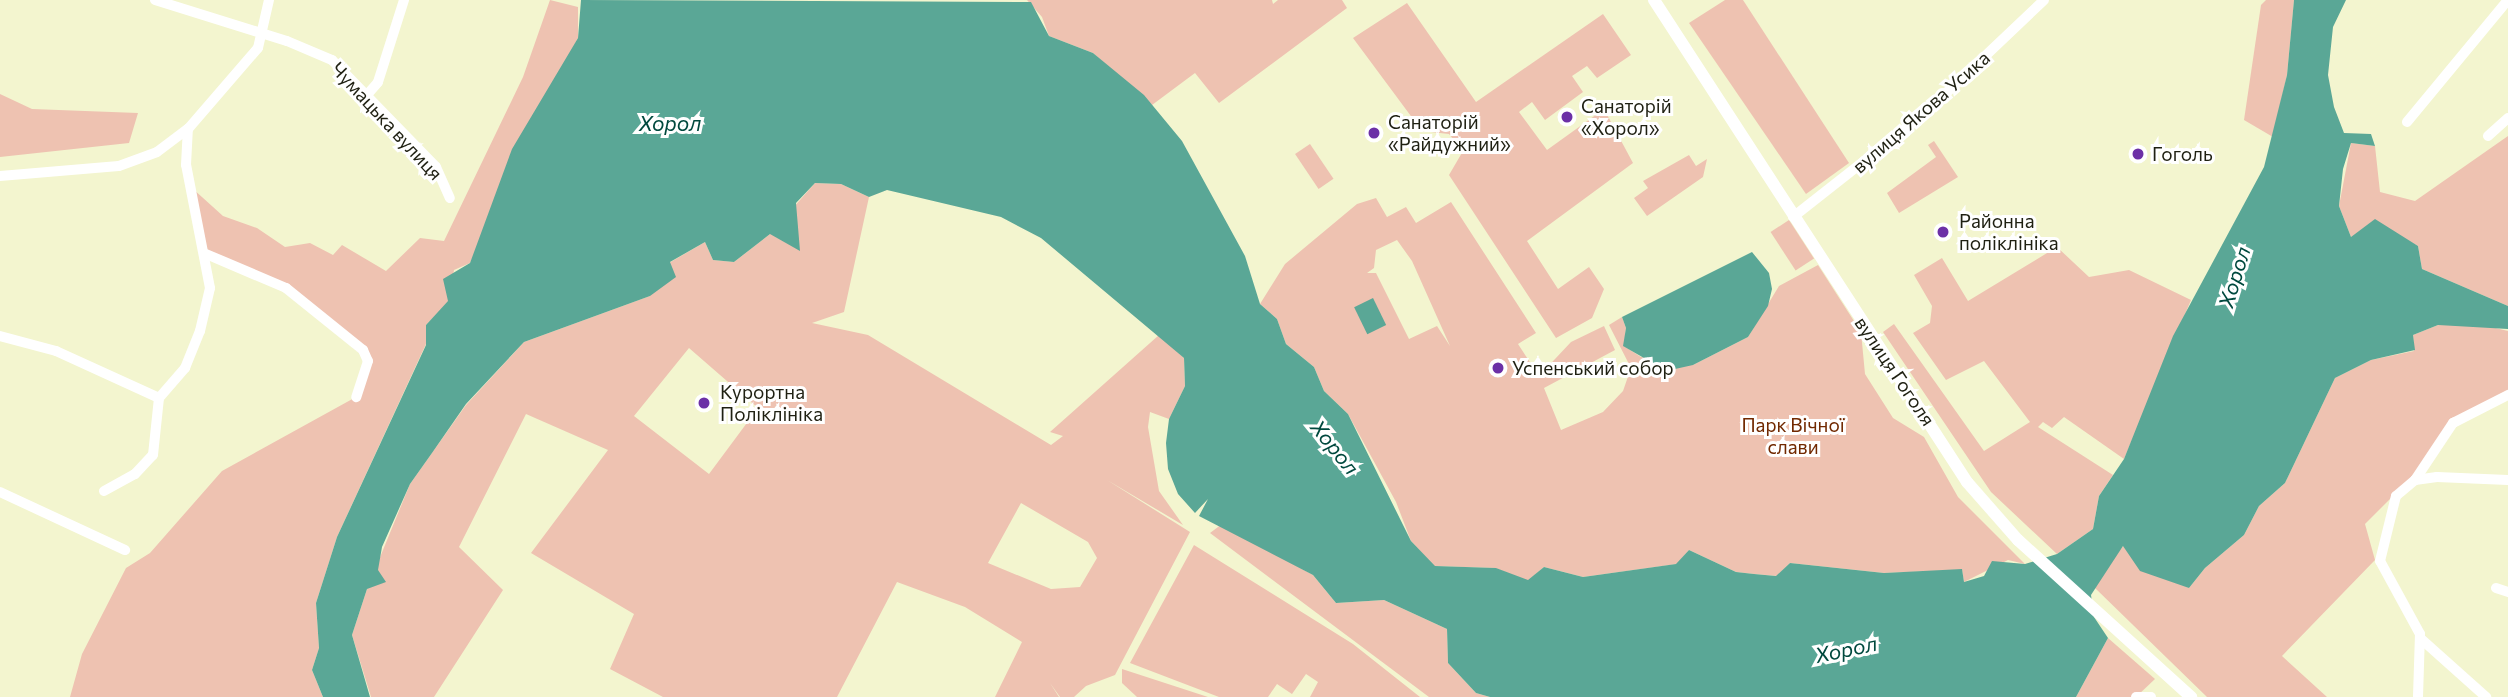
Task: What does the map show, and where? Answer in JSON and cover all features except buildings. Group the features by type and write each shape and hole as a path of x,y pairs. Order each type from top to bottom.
{"street":[{"name":"Чумацька вулиця","path":"155,0 265,35 332,60 436,167 450,198"},
{"path":"0,176 119,166 157,152 188,129 250,59 265,35 269,0"},
{"path":"366,96 378,82 404,0"},
{"name":"вулиця Гоголя","path":"1654,0 1967,482 2018,540 2191,697"},
{"name":"вулиця Якова Усика","path":"1793,217 1925,113 2044,0"},
{"path":"2407,122 2508,1"},
{"path":"2488,135 2508,118"},
{"path":"104,491 135,474 153,455 159,398 185,368 200,331 210,288 206,254 186,165 188,129"},
{"path":"206,254 286,288 363,350 368,360 356,397"},
{"path":"0,336 56,351 159,398"},
{"path":"2418,697 2420,638 2409,607 2381,561 2396,496 2415,481 2453,423 2508,395"},
{"path":"2415,481 2437,477 2508,480"},
{"path":"0,492 125,550"},
{"path":"2496,588 2508,592"},
{"path":"2420,638 2486,697"},
{"path":"2136,697 2151,697"}],"green space":[{"path":"550,0 578,7 578,38 470,263 454,270 449,301 426,325 426,344 337,537 316,603 319,648 312,670 323,697 70,697 82,654 126,568 150,553 222,471 356,397 368,361 286,288 206,254 192,188 223,216 257,228 285,247 310,243 333,255 342,245 386,271 420,238 444,241 523,77"},
{"path":"1027,0 1272,0 1273,4 1278,0 1342,0 1347,8 1219,103 1195,73 1152,105 1093,53 1049,36 1042,17"},
{"path":"1725,0 1743,0 1849,163 1806,194 1689,23"},
{"path":"2266,0 2294,0 2287,75 2273,137 2244,120 2261,5"},
{"path":"1407,3 1476,102 1603,14 1631,55 1597,78 1587,66 1572,76 1583,92 1545,120 1532,102 1519,112 1547,150 1604,109 1633,163 1527,241 1558,289 1589,267 1604,289 1592,318 1556,338 1449,175 1463,151 1449,134 1422,131 1353,38"},
{"path":"0,94 32,109 138,113 129,143 0,157"},
{"path":"2508,136 2508,306 2422,269 2418,246 2401,237 2351,237 2339,206 2351,143 2375,146 2380,192 2415,201"},
{"path":"1934,141 1958,177 1899,213 1887,193 1936,157 1928,145"},
{"path":"1310,144 1333,179 1319,189 1295,154"},
{"path":"1689,155 1696,166 1707,159 1703,177 1647,216 1634,198 1648,188 1643,181"},
{"path":"815,183 841,184 869,197 844,312 812,323 868,335 1051,445 1063,436 1050,432 1159,335 1184,358 1185,386 1169,419 1150,412 1148,427 1159,491 1183,525 1107,480 1190,532 1115,675 1086,686 1074,697 1060,697 1050,683 1059,697 995,697 1022,642 965,607 897,582 837,697 663,697 610,669 634,614 531,553 608,450 526,414 459,547 503,590 434,697 371,697 352,635 367,589 410,484 466,405 524,342 650,296 669,263 705,242 713,260 734,262 770,234","holes":["689,348 758,408 709,474 634,416","1021,503 1088,542 1097,558 1080,587 1051,589 988,563"]},
{"name":"Парк Вічної слави","path":"1376,198 1387,217 1406,207 1416,223 1451,202 1536,333 1518,344 1539,376 1571,342 1604,326 1615,350 1544,388 1561,430 1603,412 1623,391 1631,368 1609,325 1622,317 1626,328 1624,346 1641,357 1693,365 1748,337 1779,286 1818,265 1861,332 1865,374 1893,418 1924,437 1958,497 2025,564 2008,560 1964,582 1962,570 1884,573 1790,563 1777,576 1736,572 1689,550 1677,564 1583,577 1544,567 1528,581 1495,568 1434,566 1411,541 1396,502 1348,414 1324,391 1314,367 1286,344 1277,319 1260,304 1285,264 1357,204","holes":["1397,240 1412,261 1450,346 1437,326 1409,339 1376,273 1367,273 1374,268 1376,250"]},
{"path":"1789,220 1814,259 1796,271 1771,232"},
{"path":"2057,247 2089,277 2129,270 2191,300 2124,459 2064,417 2052,428 2043,422 2038,427 2113,475 2099,496 2093,529 2057,554 1991,492 1883,332 1894,324 1984,451 2030,422 1984,361 1946,380 1913,333 1930,323 1932,306 1914,275 1942,258 1968,301"},
{"path":"2438,325 2483,325 2508,331 2508,395 2453,423 2416,473 2365,524 2375,560 2282,656 2327,697 2207,697 2095,588 2112,560 2124,545 2189,588 2205,568 2244,535 2259,506 2285,483 2335,378 2371,360 2414,351 2413,335"},
{"path":"1222,524 1313,575 1336,603 1384,600 1447,629 1448,663 1476,693 1490,697 1429,697 1210,533"},
{"path":"1194,545 1353,644 1420,697 1310,697 1318,682 1306,674 1292,694 1277,684 1268,697 1219,697 1130,663"},
{"path":"2108,638 2155,679 2136,697 2076,697"},
{"path":"1122,669 1208,697 1137,697 1122,683"}],"water":[{"name":"Хорол","path":"581,0 1031,2 1049,36 1093,53 1144,95 1182,141 1245,256 1260,304 1277,319 1286,344 1314,367 1324,391 1348,414 1411,541 1435,566 1496,568 1528,580 1544,567 1583,577 1676,564 1689,550 1736,572 1776,576 1790,563 1884,573 1962,569 1964,582 1984,576 1992,561 2025,564 2057,554 2093,529 2099,496 2124,459 2173,336 2264,167 2287,75 2294,0 2346,0 2333,27 2328,75 2334,107 2344,133 2371,134 2375,146 2351,143 2343,169 2339,206 2351,237 2375,219 2418,246 2422,269 2508,306 2508,329 2438,325 2413,335 2415,350 2371,360 2335,378 2285,483 2259,506 2244,535 2205,568 2189,588 2140,571 2123,546 2091,595 2094,617 2108,638 2076,697 1490,697 1476,693 1448,663 1447,629 1384,600 1336,603 1313,575 1199,516 1208,499 1195,513 1178,494 1168,469 1166,443 1169,419 1185,386 1184,358 1041,238 1001,217 887,190 869,197 841,184 815,183 796,203 800,251 770,234 734,262 713,260 705,242 670,262 676,277 650,296 524,342 466,404 410,484 382,547 378,570 386,582 367,589 352,635 370,697 323,697 312,670 319,648 316,603 337,537 426,345 426,325 448,301 443,279 470,263 512,149 578,38"},
{"path":"1752,252 1769,273 1772,289 1768,306 1748,337 1693,365 1675,369 1658,366 1623,346 1626,328 1622,317"},
{"path":"1373,298 1386,325 1367,334 1354,307"}],"place":[{"name":"Санаторій «Хорол»","path":"1567,117"},
{"name":"Санаторій «Райдужний»","path":"1374,133"},
{"name":"Гоголь","path":"2138,154"},
{"name":"Районна поліклініка","path":"1943,232"},
{"name":"Успенський собор","path":"1498,368"},
{"name":"Курортна Поліклініка","path":"704,403"}]}
